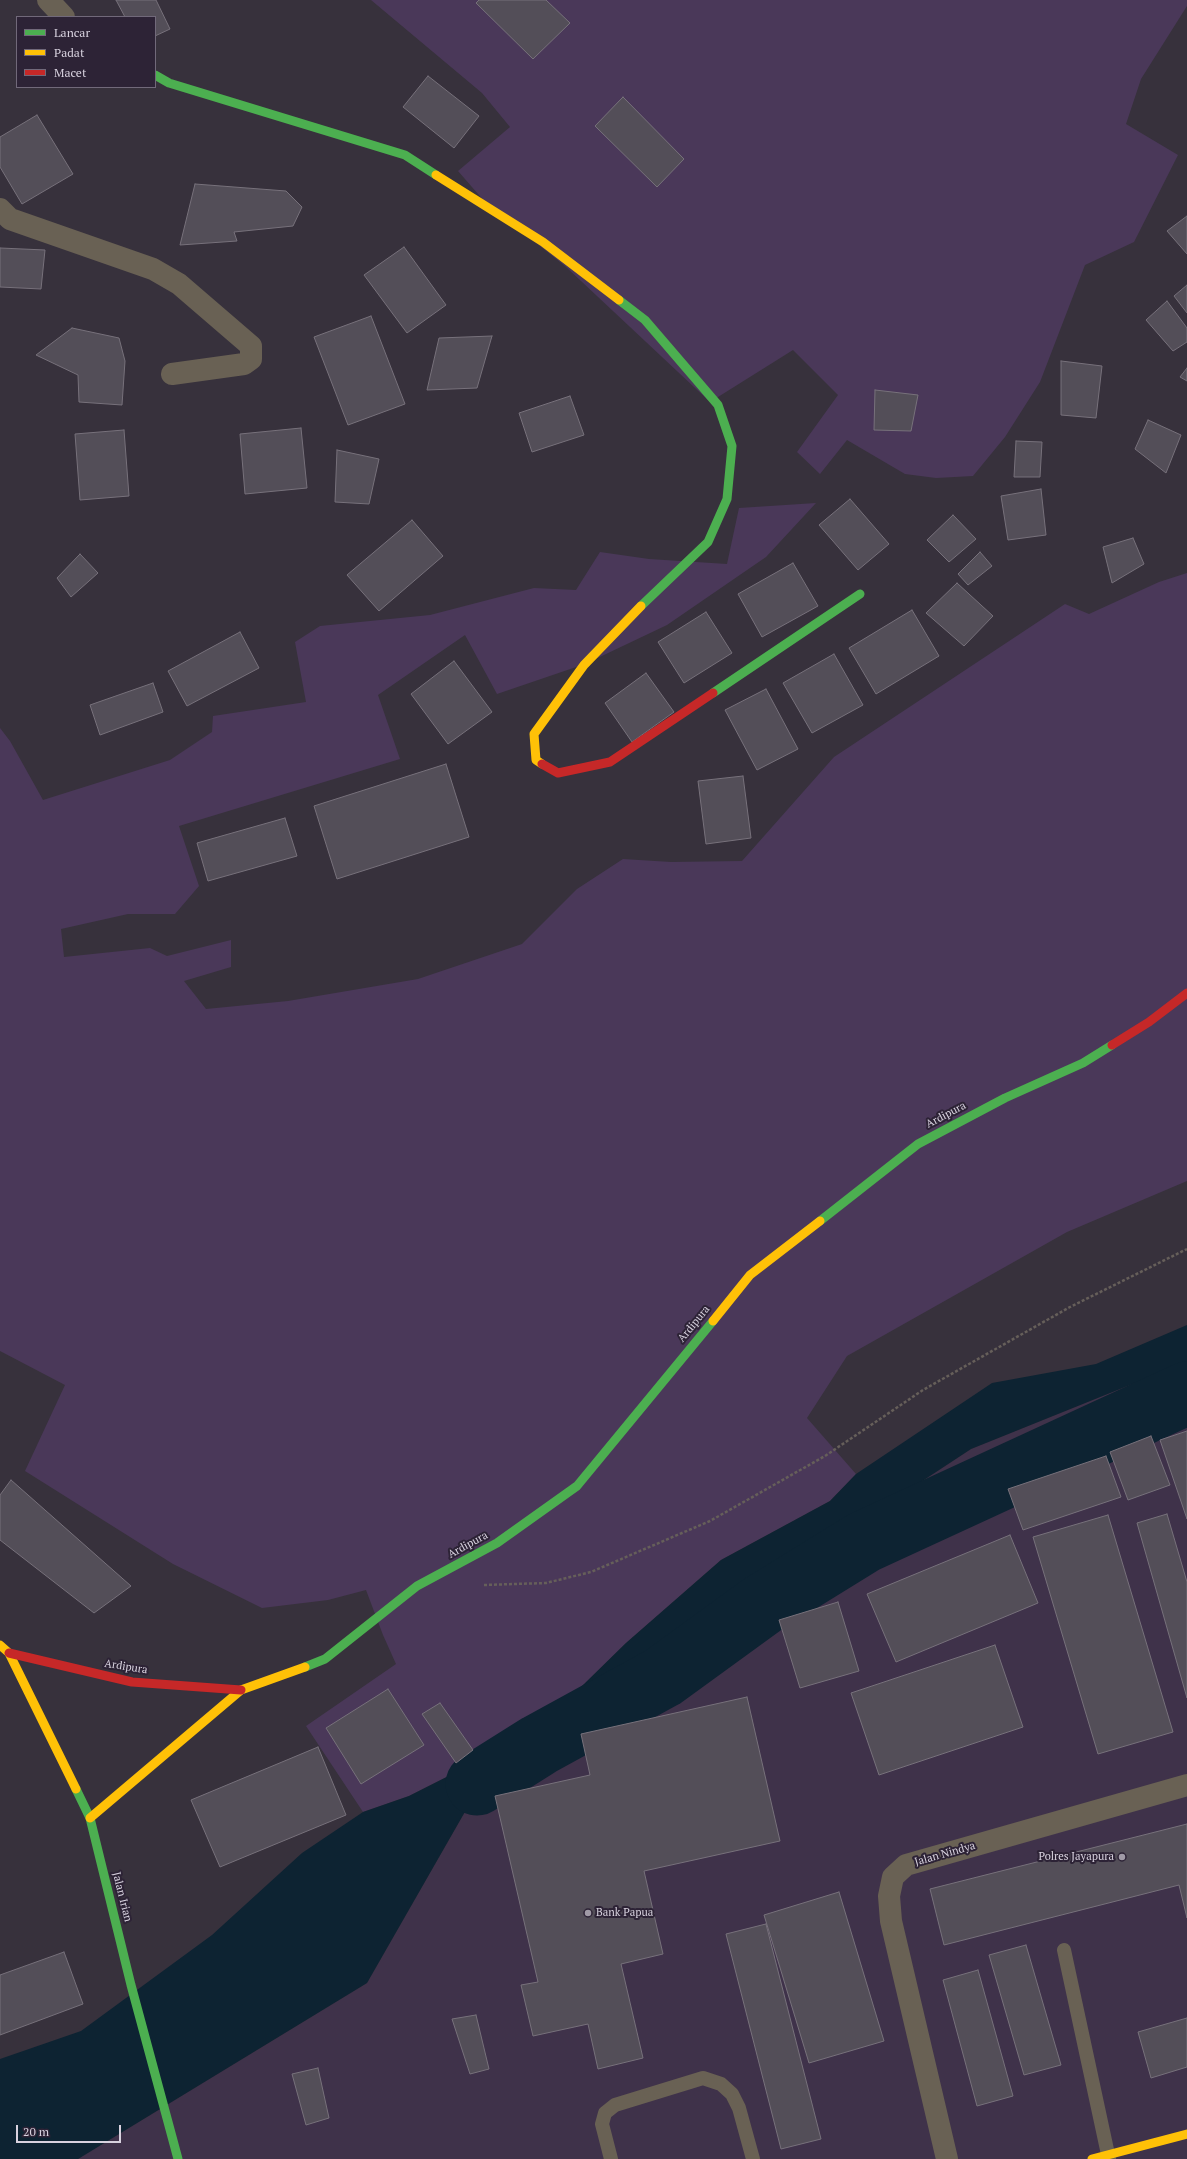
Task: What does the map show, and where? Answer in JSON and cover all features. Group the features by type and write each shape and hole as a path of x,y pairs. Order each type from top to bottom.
{"street":[{"path":"48,0 63,16"},
{"path":"156,76 169,83 405,155 543,242 645,320 718,405 732,446 727,499 708,542 620,626 584,664 534,734 536,760 558,773 610,762 860,594"},
{"path":"0,209 10,219 153,269 179,284 251,346 251,358 244,364 172,374"},
{"name":"Ardipura","path":"90,1818 241,1690 325,1659 417,1586 498,1543 577,1486 750,1275 918,1144 1004,1098 1083,1063 1149,1022 1187,993"},
{"path":"0,1645 9,1653"},
{"name":"Ardipura","path":"9,1653 132,1682 241,1690"},
{"name":"Jalan Irian","path":"9,1653 90,1818 131,1985 178,2158"},
{"name":"Jalan Nindya","path":"947,2159 891,1921 889,1896 893,1877 906,1865 1187,1785"},
{"path":"1092,2159 1108,2157 1187,2134"}],"lane":[{"path":"1064,1950 1108,2157"},
{"path":"611,2159 602,2124 605,2113 615,2105 703,2078 721,2084 732,2094 739,2108 754,2159"}],"path":[{"path":"480,1586 546,1583 591,1572 710,1521 825,1456 930,1386 1070,1307 1187,1249"}],"shaded area":[{"path":"371,0 1187,0 1187,6 1141,79 1126,124 1178,155 1134,242 1085,265 1040,382 1005,437 973,476 936,478 905,474 847,440 820,474 797,452 838,395 793,350 710,402 565,266 485,202 458,171 510,127 482,93"},
{"path":"816,503 766,557 667,625 585,664 497,694 465,635 378,695 400,759 179,826 199,886 175,914 128,914 61,929 64,957 150,948 167,956 231,940 231,967 184,981 206,1009 288,1001 418,979 522,944 577,889 623,859 671,862 742,861 834,757 1065,604 1089,614 1159,582 1187,573 1187,1181 1067,1232 847,1356 807,1418 856,1474 830,1501 721,1560 626,1643 579,1689 504,1748 409,1796 363,1812 306,1726 396,1664 366,1590 328,1600 262,1608 173,1564 25,1471 65,1385 0,1351 0,728 10,741 43,800 170,760 212,732 213,716 306,702 295,642 320,626 430,615 534,588 576,590 600,552 649,559 727,564 739,508"},
{"path":"1187,1362 1187,2159 78,2159 367,1983 470,1803 656,1656 971,1449"}],"water":[{"path":"1187,1325 1187,1362 971,1449 656,1656 470,1803 367,1983 78,2159 0,2159 0,2059 81,2031 212,1935 302,1853 363,1812 409,1796 504,1748 579,1689 626,1643 721,1560 830,1501 856,1474 992,1383 1096,1364"}],"building":[{"path":"116,0 156,0 170,29 156,36 156,16 124,16"},
{"path":"479,0 546,0 570,23 533,59 476,3"},
{"path":"428,76 479,116 454,148 403,107"},
{"path":"623,97 684,159 657,187 595,126"},
{"path":"37,115 73,174 22,204 0,167 0,137"},
{"path":"195,184 286,191 302,207 293,226 234,232 237,241 180,245"},
{"path":"1187,216 1187,254 1167,231"},
{"path":"404,247 446,305 407,333 364,275"},
{"path":"0,248 45,250 41,289 0,287"},
{"path":"1187,285 1187,313 1174,296"},
{"path":"1167,301 1187,328 1187,342 1173,351 1146,320"},
{"path":"371,316 405,404 348,425 314,337"},
{"path":"72,328 119,338 125,361 122,405 79,402 78,375 36,355"},
{"path":"492,336 477,388 427,390 439,338"},
{"path":"1061,361 1102,366 1096,418 1061,415"},
{"path":"1187,368 1187,381 1180,377"},
{"path":"875,390 918,395 911,431 874,430"},
{"path":"570,396 584,435 532,452 519,413"},
{"path":"1148,420 1181,435 1166,473 1135,449"},
{"path":"301,428 307,488 245,494 240,434"},
{"path":"124,430 129,496 80,500 75,434"},
{"path":"1016,441 1042,442 1040,477 1014,477"},
{"path":"337,450 379,459 369,504 335,502"},
{"path":"1041,489 1046,535 1008,540 1001,496"},
{"path":"850,499 889,544 858,570 819,525"},
{"path":"953,515 976,539 949,562 927,540"},
{"path":"412,520 443,556 379,611 347,575"},
{"path":"1133,538 1144,564 1112,583 1103,547"},
{"path":"980,552 992,566 968,585 958,574"},
{"path":"80,554 98,573 71,597 57,578"},
{"path":"793,563 818,606 762,637 738,594"},
{"path":"957,583 993,616 964,646 926,613"},
{"path":"912,610 939,656 876,694 849,648"},
{"path":"706,612 732,653 684,683 658,642"},
{"path":"240,632 259,668 187,706 168,671"},
{"path":"834,654 863,705 812,733 783,683"},
{"path":"454,661 492,712 448,744 411,694"},
{"path":"646,673 674,712 632,742 605,703"},
{"path":"153,683 163,712 100,735 90,705"},
{"path":"766,689 798,749 757,770 725,710"},
{"path":"446,764 469,837 337,879 314,806"},
{"path":"743,776 751,838 706,844 698,781"},
{"path":"285,818 297,856 208,881 197,843"},
{"path":"1187,1431 1187,1519 1160,1440"},
{"path":"1151,1436 1170,1485 1128,1500 1110,1452"},
{"path":"1106,1456 1121,1497 1023,1530 1008,1489"},
{"path":"11,1480 131,1586 94,1613 0,1540 0,1495"},
{"path":"1167,1514 1187,1582 1187,1698 1137,1523"},
{"path":"1108,1515 1173,1732 1098,1754 1033,1537"},
{"path":"1010,1535 1038,1603 896,1662 867,1594"},
{"path":"838,1602 859,1671 800,1688 779,1620"},
{"path":"995,1645 1023,1727 879,1775 851,1693"},
{"path":"388,1689 424,1745 361,1784 326,1728"},
{"name":"Bank Papua","path":"747,1697 780,1841 644,1871 663,1954 621,1964 643,2058 598,2069 588,2024 533,2036 521,1985 538,1982 495,1796 590,1775 581,1734"},
{"path":"440,1703 473,1750 456,1763 422,1714"},
{"path":"318,1747 346,1815 220,1867 191,1800"},
{"name":"Polres Jayapura","path":"1187,1824 1187,1918 1179,1885 944,1945 930,1889"},
{"path":"839,1892 884,2041 809,2063 764,1915"},
{"path":"766,1924 821,2139 781,2149 726,1934"},
{"path":"1026,1945 1061,2065 1024,2075 989,1955"},
{"path":"64,1952 83,2004 0,2035 0,1975"},
{"path":"978,1970 1013,2096 977,2106 943,1980"},
{"path":"476,2015 489,2069 470,2074 452,2019"},
{"path":"1187,2018 1187,2067 1151,2078 1138,2032"},
{"path":"318,2068 329,2118 306,2125 292,2074"}],"waterway":[{"path":"477,1784 539,1745 663,1677 762,1605 864,1542 1187,1393"}],"traffic: fast":[{"path":"156,76 169,83 405,155 436,175"},
{"path":"619,300 645,320 718,405 732,446 727,499 708,542 641,606"},
{"path":"713,693 860,594"},
{"path":"820,1221 918,1144 1005,1098 1083,1063 1112,1045"},
{"path":"305,1667 325,1659 417,1586 497,1543 577,1486 713,1321"},
{"path":"76,1789 90,1818 131,1985 178,2159"}],"traffic: slow":[{"path":"436,175 543,242 619,300"},
{"path":"542,764 536,760 534,734 584,665 641,606"},
{"path":"713,1321 750,1275 820,1221"},
{"path":"0,1645 9,1653 76,1789"},
{"path":"90,1818 241,1690 305,1667"},
{"path":"1092,2159 1187,2134"}],"traffic: jam":[{"path":"542,764 558,773 610,762 713,693"},
{"path":"1112,1045 1149,1022 1187,993"},
{"path":"9,1653 132,1682 241,1690"}],"place":[{"name":"Polres Jayapura","path":"1122,1857"},
{"name":"Bank Papua","path":"588,1913"}]}
